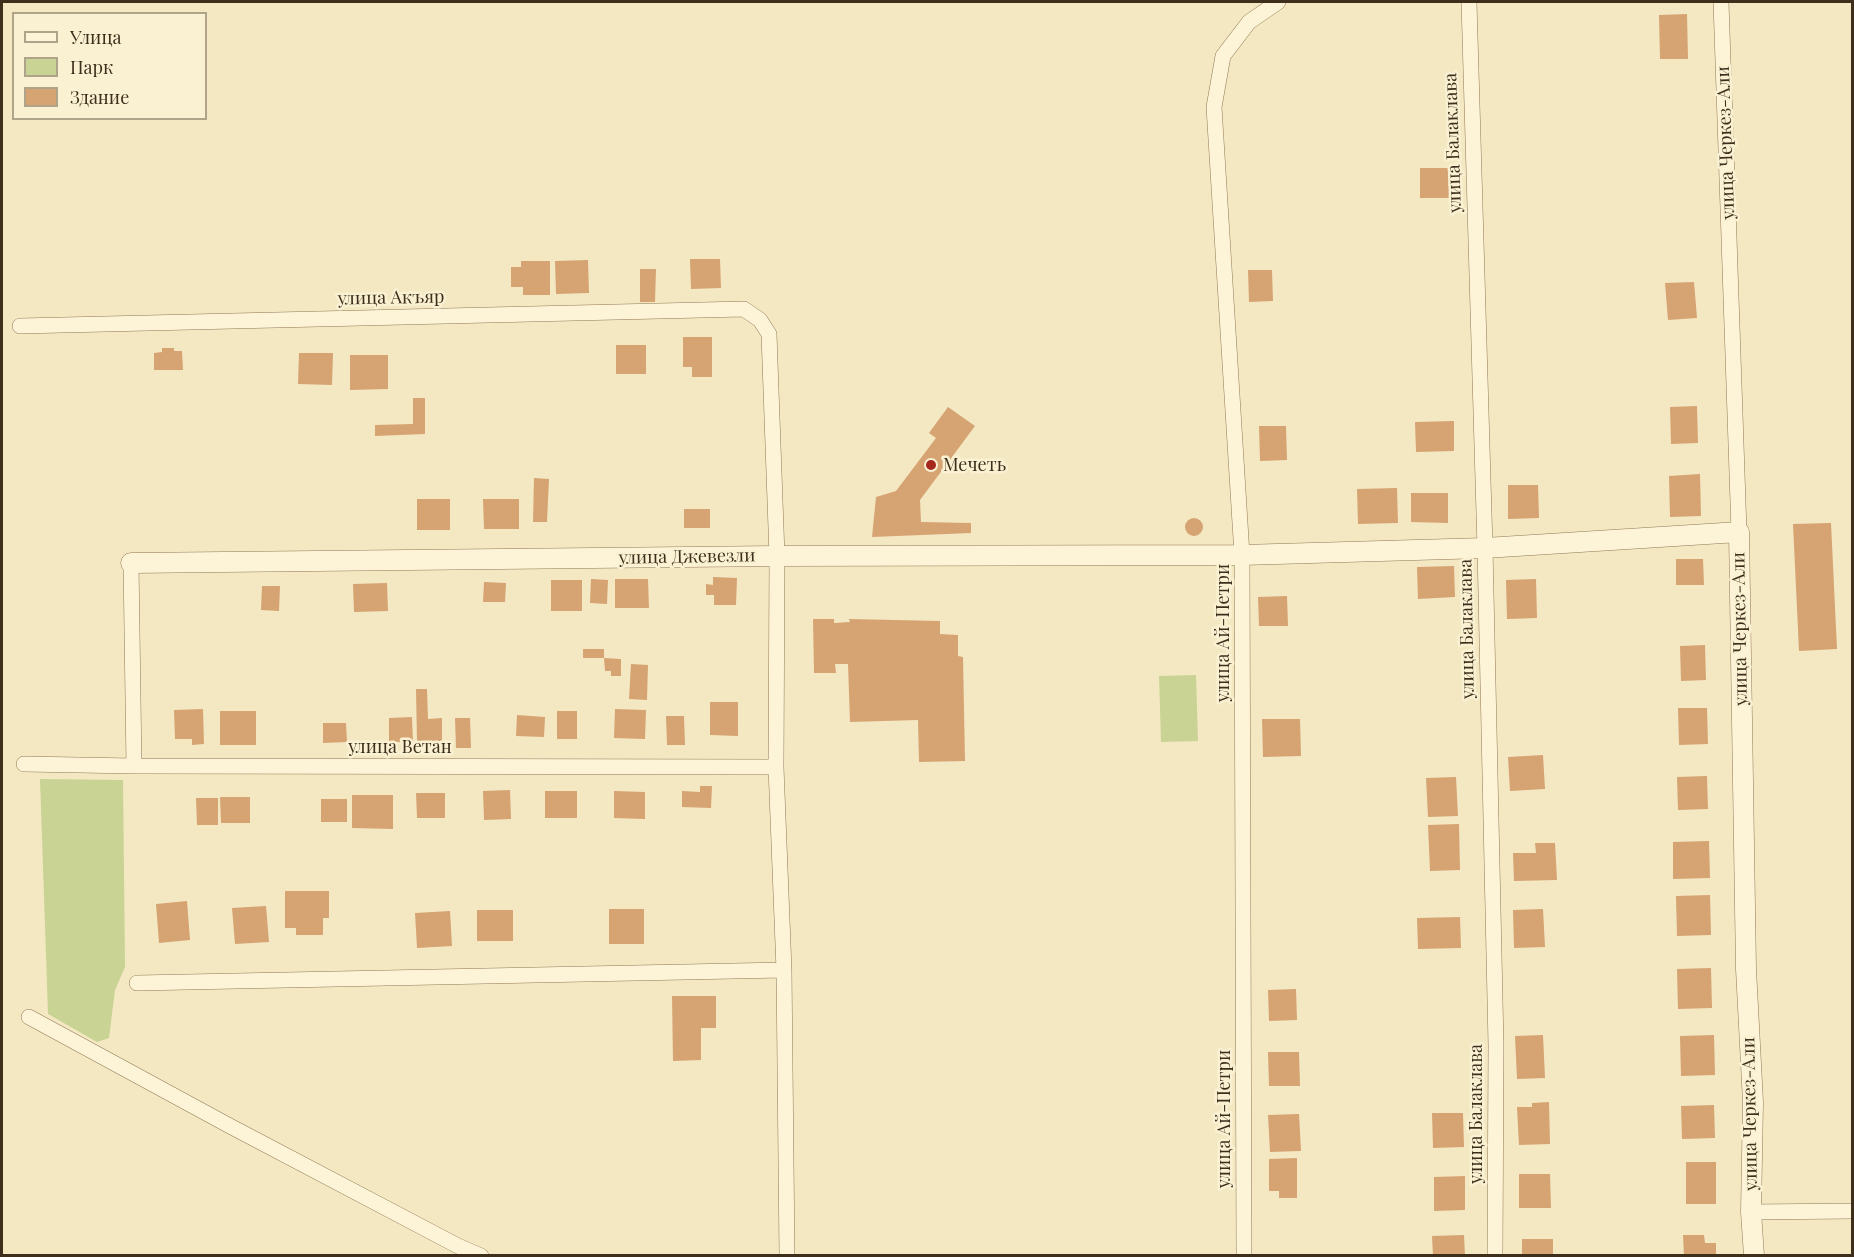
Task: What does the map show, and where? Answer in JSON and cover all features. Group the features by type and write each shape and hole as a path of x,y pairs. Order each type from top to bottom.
{"street":[{"name":"улица Ай-Петри","path":"1244,1256 1242,555 1214,107 1222,56 1249,22 1278,2"},
{"name":"улица Балаклава","path":"1468,2 1485,549 1496,1045 1496,1256"},
{"name":"улица Черкез-Али","path":"1721,2 1739,532 1746,969 1753,1102 1751,1212 1754,1256"},
{"name":"улица Акъяр","path":"20,326 744,309 760,320 769,334 777,556"},
{"name":"улица Джевезли","path":"131,563 777,556 1242,555 1485,549 1739,532"},
{"path":"777,556 776,767 784,970 787,1256"},
{"path":"131,563 134,766"},
{"name":"улица Ветан","path":"24,764 776,767"},
{"path":"136,983 784,970"},
{"path":"29,1017 238,1130 481,1256"},
{"path":"1751,1212 1852,1211"}],"green space":[{"path":"1196,675 1198,741 1161,742 1159,676"},
{"path":"40,779 123,780 125,967 115,990 109,1038 97,1042 48,1014"}],"building":[{"path":"1687,14 1688,59 1660,59 1659,15"},
{"path":"1420,168 1452,168 1452,198 1420,198"},
{"path":"690,259 720,259 721,288 691,289"},
{"path":"588,260 589,293 556,294 555,261"},
{"path":"521,261 550,261 550,295 523,295 523,287 511,287 511,267 521,267"},
{"path":"640,269 656,269 655,302 640,302"},
{"path":"1248,270 1272,270 1273,301 1249,302"},
{"path":"1694,282 1697,318 1668,320 1665,283"},
{"path":"683,337 712,337 712,377 692,377 692,367 683,367"},
{"path":"616,345 646,345 646,374 616,374"},
{"path":"162,348 182,351 183,370 154,370 154,353 162,352"},
{"path":"299,353 333,353 332,385 298,384"},
{"path":"350,355 388,355 388,389 350,390"},
{"path":"413,398 425,398 425,434 375,436 375,425 413,424"},
{"path":"1697,406 1698,443 1671,444 1670,407"},
{"path":"948,407 975,426 920,500 921,522 971,523 971,533 872,537 876,497 896,491 936,438 929,433"},
{"path":"1454,421 1454,451 1416,452 1415,422"},
{"path":"1259,426 1286,426 1287,460 1260,461"},
{"path":"1700,474 1701,516 1670,517 1669,476"},
{"path":"534,478 549,479 547,522 533,522"},
{"path":"1508,485 1538,485 1539,518 1508,519"},
{"path":"1397,488 1398,523 1358,524 1357,489"},
{"path":"1411,493 1448,493 1448,523 1411,522"},
{"path":"417,499 450,499 450,530 417,530"},
{"path":"483,499 519,499 519,529 484,529"},
{"path":"684,509 710,509 710,528 684,528"},
{"path":"1190,518 1198,518 1203,523 1201,534 1190,536 1185,531 1185,523"},
{"path":"1831,523 1837,649 1799,651 1793,524"},
{"path":"1676,559 1703,559 1704,585 1676,585"},
{"path":"1454,566 1455,597 1418,599 1417,567"},
{"path":"713,577 737,578 736,605 714,605 714,595 706,595 706,584 713,585"},
{"path":"591,579 608,580 607,604 590,603"},
{"path":"615,579 648,579 649,608 615,608"},
{"path":"1536,579 1537,618 1507,619 1506,580"},
{"path":"551,580 582,580 582,611 551,611"},
{"path":"484,582 506,583 505,602 483,602"},
{"path":"387,583 388,611 354,612 353,584"},
{"path":"262,586 280,586 279,611 261,610"},
{"path":"1287,596 1288,626 1259,626 1258,597"},
{"path":"813,619 834,619 834,623 850,622 849,619 940,621 940,634 958,635 958,656 963,657 965,761 919,762 918,720 850,722 848,664 835,664 836,673 814,673"},
{"path":"1705,645 1706,680 1681,681 1680,646"},
{"path":"583,649 604,649 604,658 583,658"},
{"path":"604,658 621,659 621,676 611,676 611,671 605,671"},
{"path":"631,664 648,665 647,700 629,699"},
{"path":"416,689 427,689 428,719 442,718 442,742 417,742"},
{"path":"710,702 738,702 738,736 710,735"},
{"path":"1678,708 1707,708 1708,744 1679,745"},
{"path":"203,709 204,744 192,745 192,739 175,739 174,710"},
{"path":"615,709 646,710 645,739 614,738"},
{"path":"220,711 256,711 256,745 220,745"},
{"path":"557,711 577,711 577,739 557,739"},
{"path":"517,715 545,717 544,737 516,736"},
{"path":"666,716 684,716 685,745 667,745"},
{"path":"412,717 413,742 389,742 389,718"},
{"path":"455,718 470,718 471,748 456,748"},
{"path":"1262,719 1300,719 1301,756 1263,757"},
{"path":"323,723 346,723 347,742 323,743"},
{"path":"1543,755 1545,789 1510,791 1508,757"},
{"path":"1707,776 1708,809 1678,810 1677,777"},
{"path":"1456,777 1458,816 1428,817 1426,778"},
{"path":"700,786 712,786 711,808 682,807 682,791 700,792"},
{"path":"510,790 511,819 484,820 483,791"},
{"path":"545,791 577,791 577,818 545,818"},
{"path":"614,791 645,792 645,819 614,818"},
{"path":"416,793 445,793 445,818 417,818"},
{"path":"352,795 393,795 393,829 352,828"},
{"path":"220,797 250,797 250,823 221,823"},
{"path":"196,798 218,798 218,825 197,825"},
{"path":"321,799 347,799 347,822 321,822"},
{"path":"1459,824 1460,870 1430,871 1428,825"},
{"path":"1709,841 1710,878 1673,879 1673,842"},
{"path":"1535,843 1555,843 1557,880 1514,881 1513,853 1536,853"},
{"path":"285,891 329,891 329,918 323,918 323,935 296,935 296,928 285,928"},
{"path":"1710,895 1711,935 1677,936 1676,896"},
{"path":"187,901 190,940 159,943 156,904"},
{"path":"266,906 269,942 235,944 232,908"},
{"path":"609,909 644,909 644,944 609,944"},
{"path":"1543,909 1545,947 1514,948 1513,910"},
{"path":"477,910 513,910 513,941 477,941"},
{"path":"450,911 452,946 417,948 415,913"},
{"path":"1460,917 1461,948 1418,949 1417,918"},
{"path":"1711,968 1712,1008 1678,1009 1677,969"},
{"path":"1296,989 1297,1020 1269,1021 1268,990"},
{"path":"672,996 716,996 716,1028 701,1028 701,1060 673,1061"},
{"path":"1543,1035 1545,1078 1517,1079 1515,1036"},
{"path":"1714,1035 1715,1075 1681,1076 1680,1036"},
{"path":"1268,1052 1299,1052 1300,1086 1269,1086"},
{"path":"1549,1102 1550,1144 1519,1145 1517,1107 1532,1107 1532,1103"},
{"path":"1714,1105 1715,1138 1682,1139 1681,1106"},
{"path":"1432,1113 1463,1113 1464,1147 1433,1148"},
{"path":"1299,1114 1301,1151 1270,1152 1268,1115"},
{"path":"1297,1158 1297,1198 1279,1198 1279,1191 1269,1191 1269,1159"},
{"path":"1686,1162 1716,1162 1716,1204 1686,1204"},
{"path":"1519,1174 1550,1174 1551,1208 1519,1208"},
{"path":"1465,1176 1465,1210 1434,1211 1434,1177"},
{"path":"1464,1235 1465,1256 1433,1256 1432,1236"},
{"path":"1683,1235 1704,1235 1705,1243 1716,1243 1716,1256 1684,1256"},
{"path":"1522,1239 1553,1239 1553,1256 1522,1256"}],"place":[{"name":"Мечеть","path":"931,465"}]}
